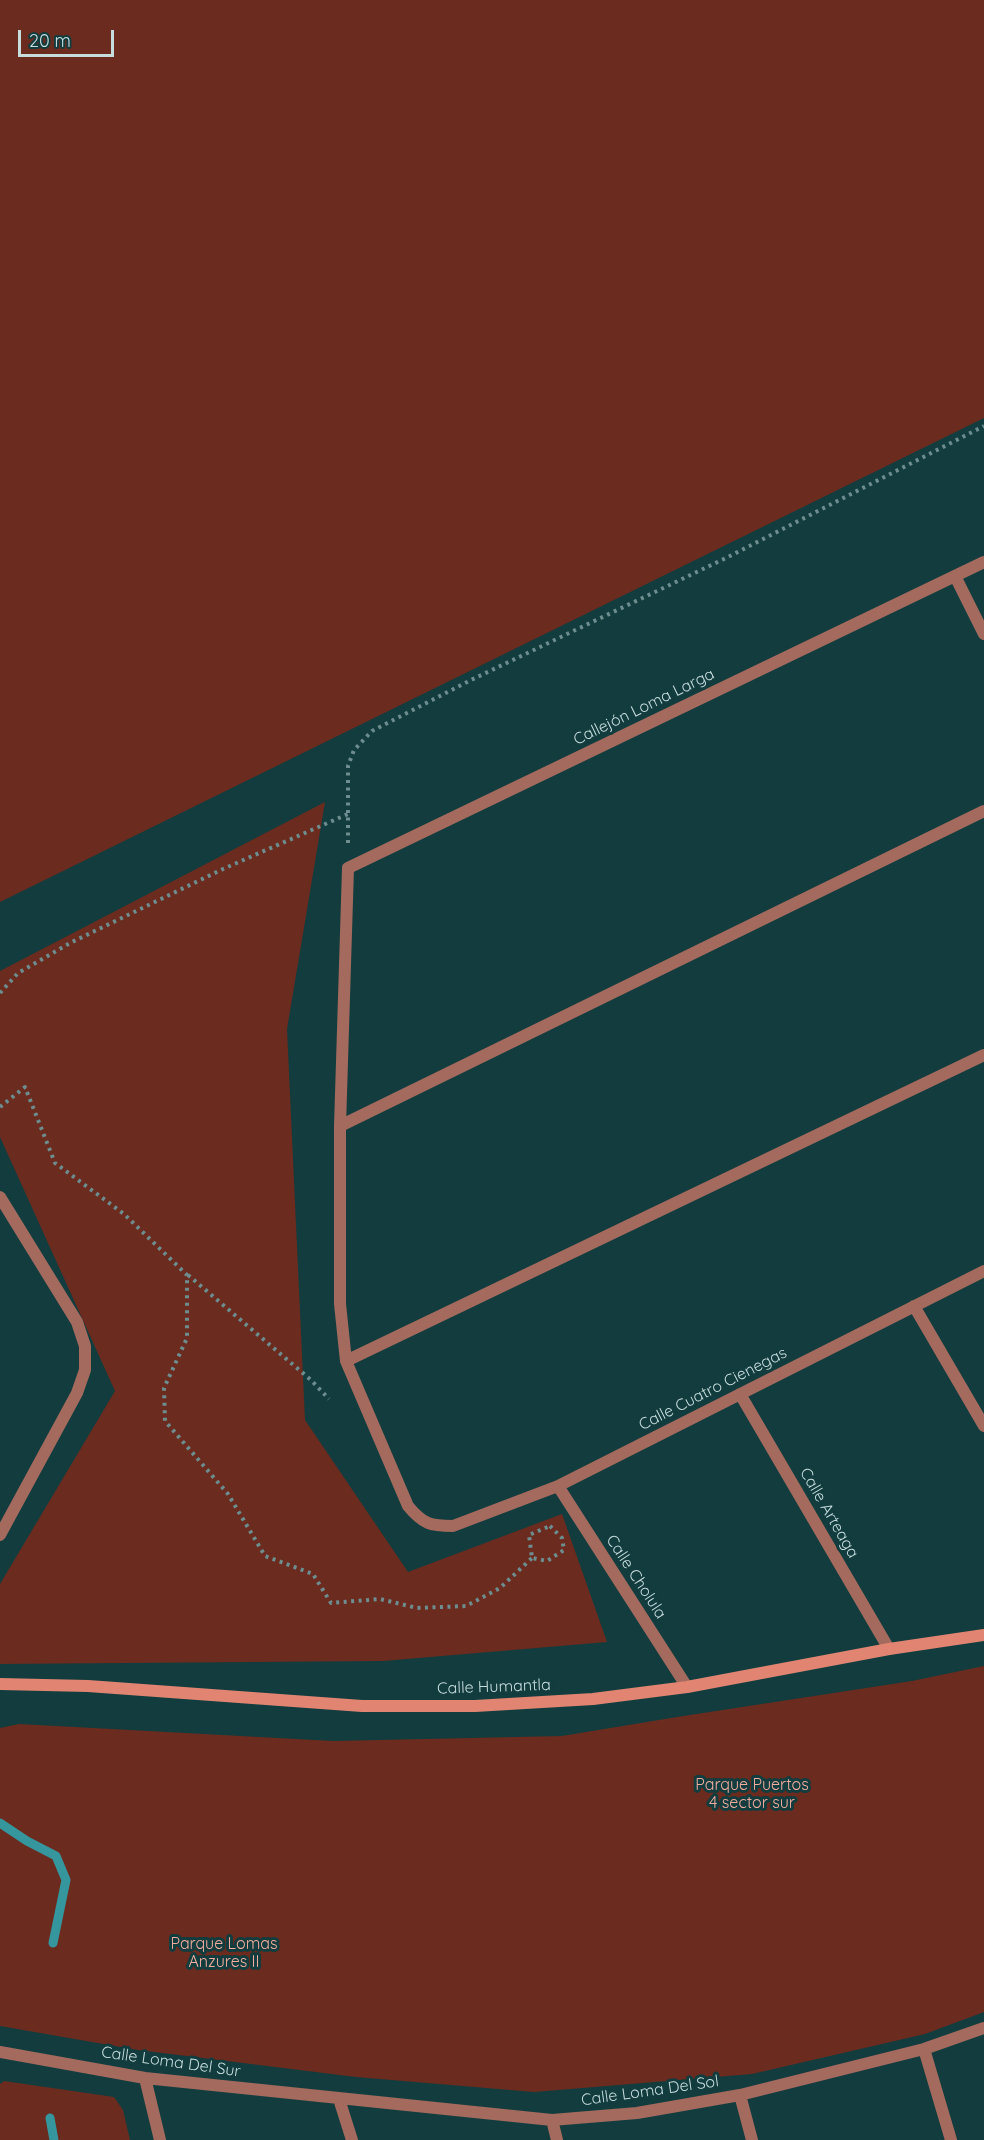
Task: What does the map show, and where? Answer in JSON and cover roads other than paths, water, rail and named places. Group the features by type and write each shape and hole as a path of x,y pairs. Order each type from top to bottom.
{"street":[{"name":"Callejón Loma Larga","path":"340,1126 348,868 984,561"},
{"path":"955,576 984,634"},
{"path":"984,811 340,1126 340,1304 346,1361 984,1055"},
{"path":"0,1197 77,1322 85,1346 86,1370 77,1393 0,1535"},
{"name":"Calle Cuatro Cienegas","path":"346,1361 408,1506 419,1519 435,1526 453,1526 558,1486 984,1271"},
{"path":"914,1306 984,1426"},
{"name":"Calle Arteaga","path":"740,1394 889,1648"},
{"name":"Calle Cholula","path":"558,1486 687,1687"},
{"name":"Calle Humantla","path":"0,1684 88,1686 362,1706 475,1706 581,1700 687,1687 889,1648 984,1635"},
{"name":"Calle Loma Del Sol","path":"339,2099 552,2120 637,2113 740,2095 924,2049 984,2028"},
{"path":"924,2049 951,2140"},
{"name":"Calle Loma Del Sur","path":"0,2052 145,2078 339,2099"},
{"path":"145,2078 160,2140"},
{"path":"740,2095 752,2140"},
{"path":"339,2099 352,2140"},
{"path":"552,2120 557,2140"}],"waterway":[{"path":"0,1823 27,1841 56,1856 66,1880 53,1943"},
{"path":"50,2118 54,2140"}],"park label":[{"name":"Parque Puertos 4 sector sur","path":"752,1794"},
{"name":"Parque Lomas Anzures II","path":"224,1953"}]}
